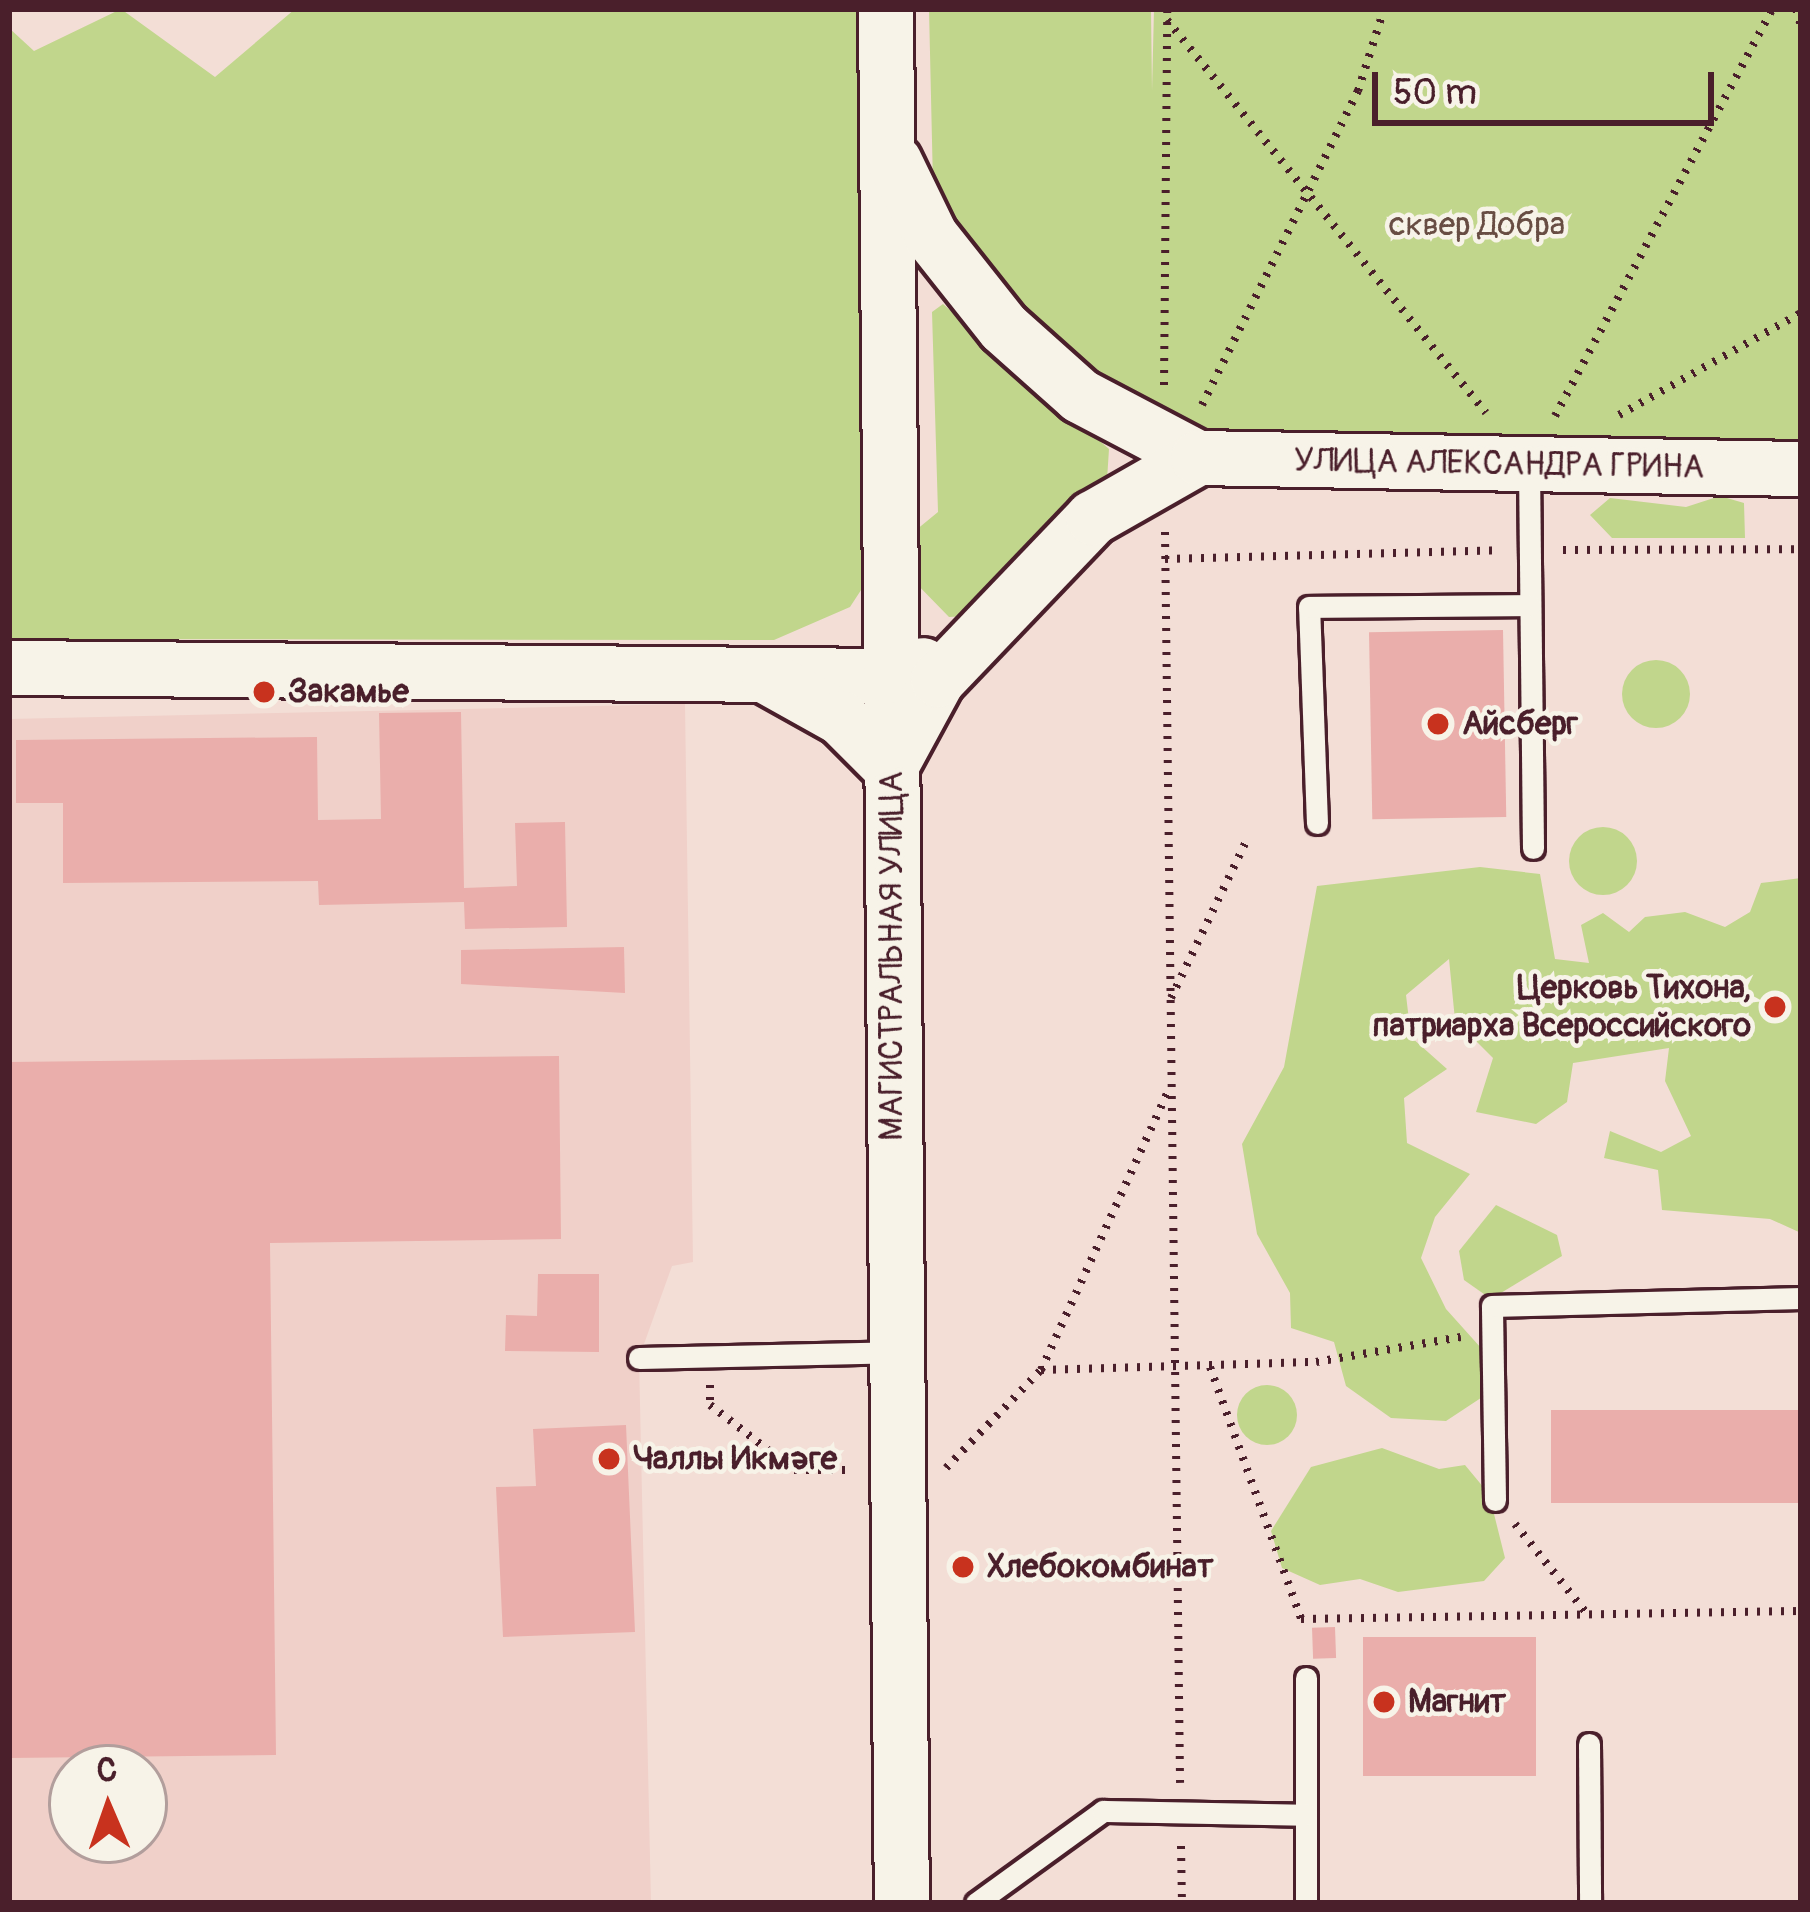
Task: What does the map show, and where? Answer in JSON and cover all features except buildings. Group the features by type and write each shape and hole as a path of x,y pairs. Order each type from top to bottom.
{"main road":[{"name":"МАГИСТРАЛЬНАЯ УЛИЦА","path":"886,9 902,1903"},
{"path":"758,672 841,718 891,768 938,680 1093,518 1182,440 1080,396 1004,328 931,236 887,140"},
{"name":"УЛИЦА АЛЕКСАНДРА ГРИНА","path":"1182,440 1529,465 1801,469"},
{"path":"758,672 840,638 889,576"},
{"path":"9,668 890,676 929,664 1001,611"}],"lane":[{"path":"1529,465 1533,848"},
{"path":"1316,824 1309,607 1529,605"},
{"path":"1495,1500 1492,1306 1801,1298"},
{"path":"639,1358 895,1352"},
{"path":"1306,1678 1306,1903"},
{"path":"1589,1744 1590,1903"},
{"path":"976,1903 1103,1810 1306,1815"}],"path":[{"path":"1182,440 1239,313 1307,193 1384,9"},
{"path":"1167,14 1529,465 1772,9"},
{"path":"1796,9 1801,27"},
{"path":"1167,14 1182,440"},
{"path":"1613,418 1801,313"},
{"path":"1165,512 1182,1903"},
{"path":"1165,559 1801,549"},
{"path":"1171,999 1248,837"},
{"path":"945,1469 1040,1370 1172,1082"},
{"path":"1040,1370 1210,1367 1492,1332"},
{"path":"710,1355 710,1405 794,1470 847,1470"},
{"path":"1210,1367 1301,1619 1801,1611"},
{"path":"1495,1500 1588,1615"}],"shaded area":[{"path":"685,704 693,1262 672,1266 639,1358 651,1903 9,1903 9,719"}],"green space":[{"path":"121,9 215,77 295,9 865,9 865,584 850,607 774,640 9,639 9,28 34,51"},
{"name":"сквер Добра","path":"929,9 1151,9 1152,91 1154,9 1801,9 1801,441 1184,441 1151,426 972,255 933,185"},
{"path":"943,304 1109,449 1107,480 968,616 949,617 910,577 910,535 938,512 932,312"},
{"path":"1720,496 1744,503 1745,538 1612,538 1590,515 1610,498 1686,507"},
{"path":"1656,660 1680,670 1690,694 1680,718 1656,728 1632,718 1622,694 1632,670"},
{"path":"1603,827 1627,837 1637,861 1627,885 1603,895 1579,885 1569,861 1579,837"},
{"path":"1480,867 1540,874 1555,959 1589,963 1581,925 1603,913 1629,932 1645,917 1685,912 1725,927 1750,912 1761,883 1801,878 1801,1233 1770,1219 1662,1210 1658,1170 1604,1158 1610,1131 1661,1152 1691,1136 1665,1081 1669,1048 1573,1063 1567,1102 1536,1124 1476,1112 1493,1058 1455,1020 1449,959 1406,995 1411,1037 1447,1069 1404,1098 1407,1143 1470,1174 1435,1217 1421,1258 1446,1309 1490,1358 1493,1390 1446,1421 1391,1418 1346,1386 1334,1342 1291,1328 1290,1293 1257,1234 1242,1144 1284,1067 1317,886"},
{"path":"1496,1205 1557,1235 1562,1256 1491,1299 1464,1280 1459,1251"},
{"path":"1267,1385 1288,1394 1297,1415 1288,1436 1267,1445 1246,1436 1237,1415 1246,1394"},
{"path":"1382,1448 1439,1469 1465,1465 1489,1494 1505,1558 1484,1581 1398,1592 1360,1579 1320,1585 1282,1568 1271,1531 1311,1467"}],"place":[{"name":"Закамье","path":"264,692"},
{"name":"Айсберг","path":"1438,724"},
{"name":"Церковь Тихона, патриарха Всероссийского","path":"1775,1007"},
{"name":"Чаллы Икмәге","path":"609,1459"},
{"name":"Хлебокомбинат","path":"963,1567"},
{"name":"Магнит","path":"1384,1702"}]}
